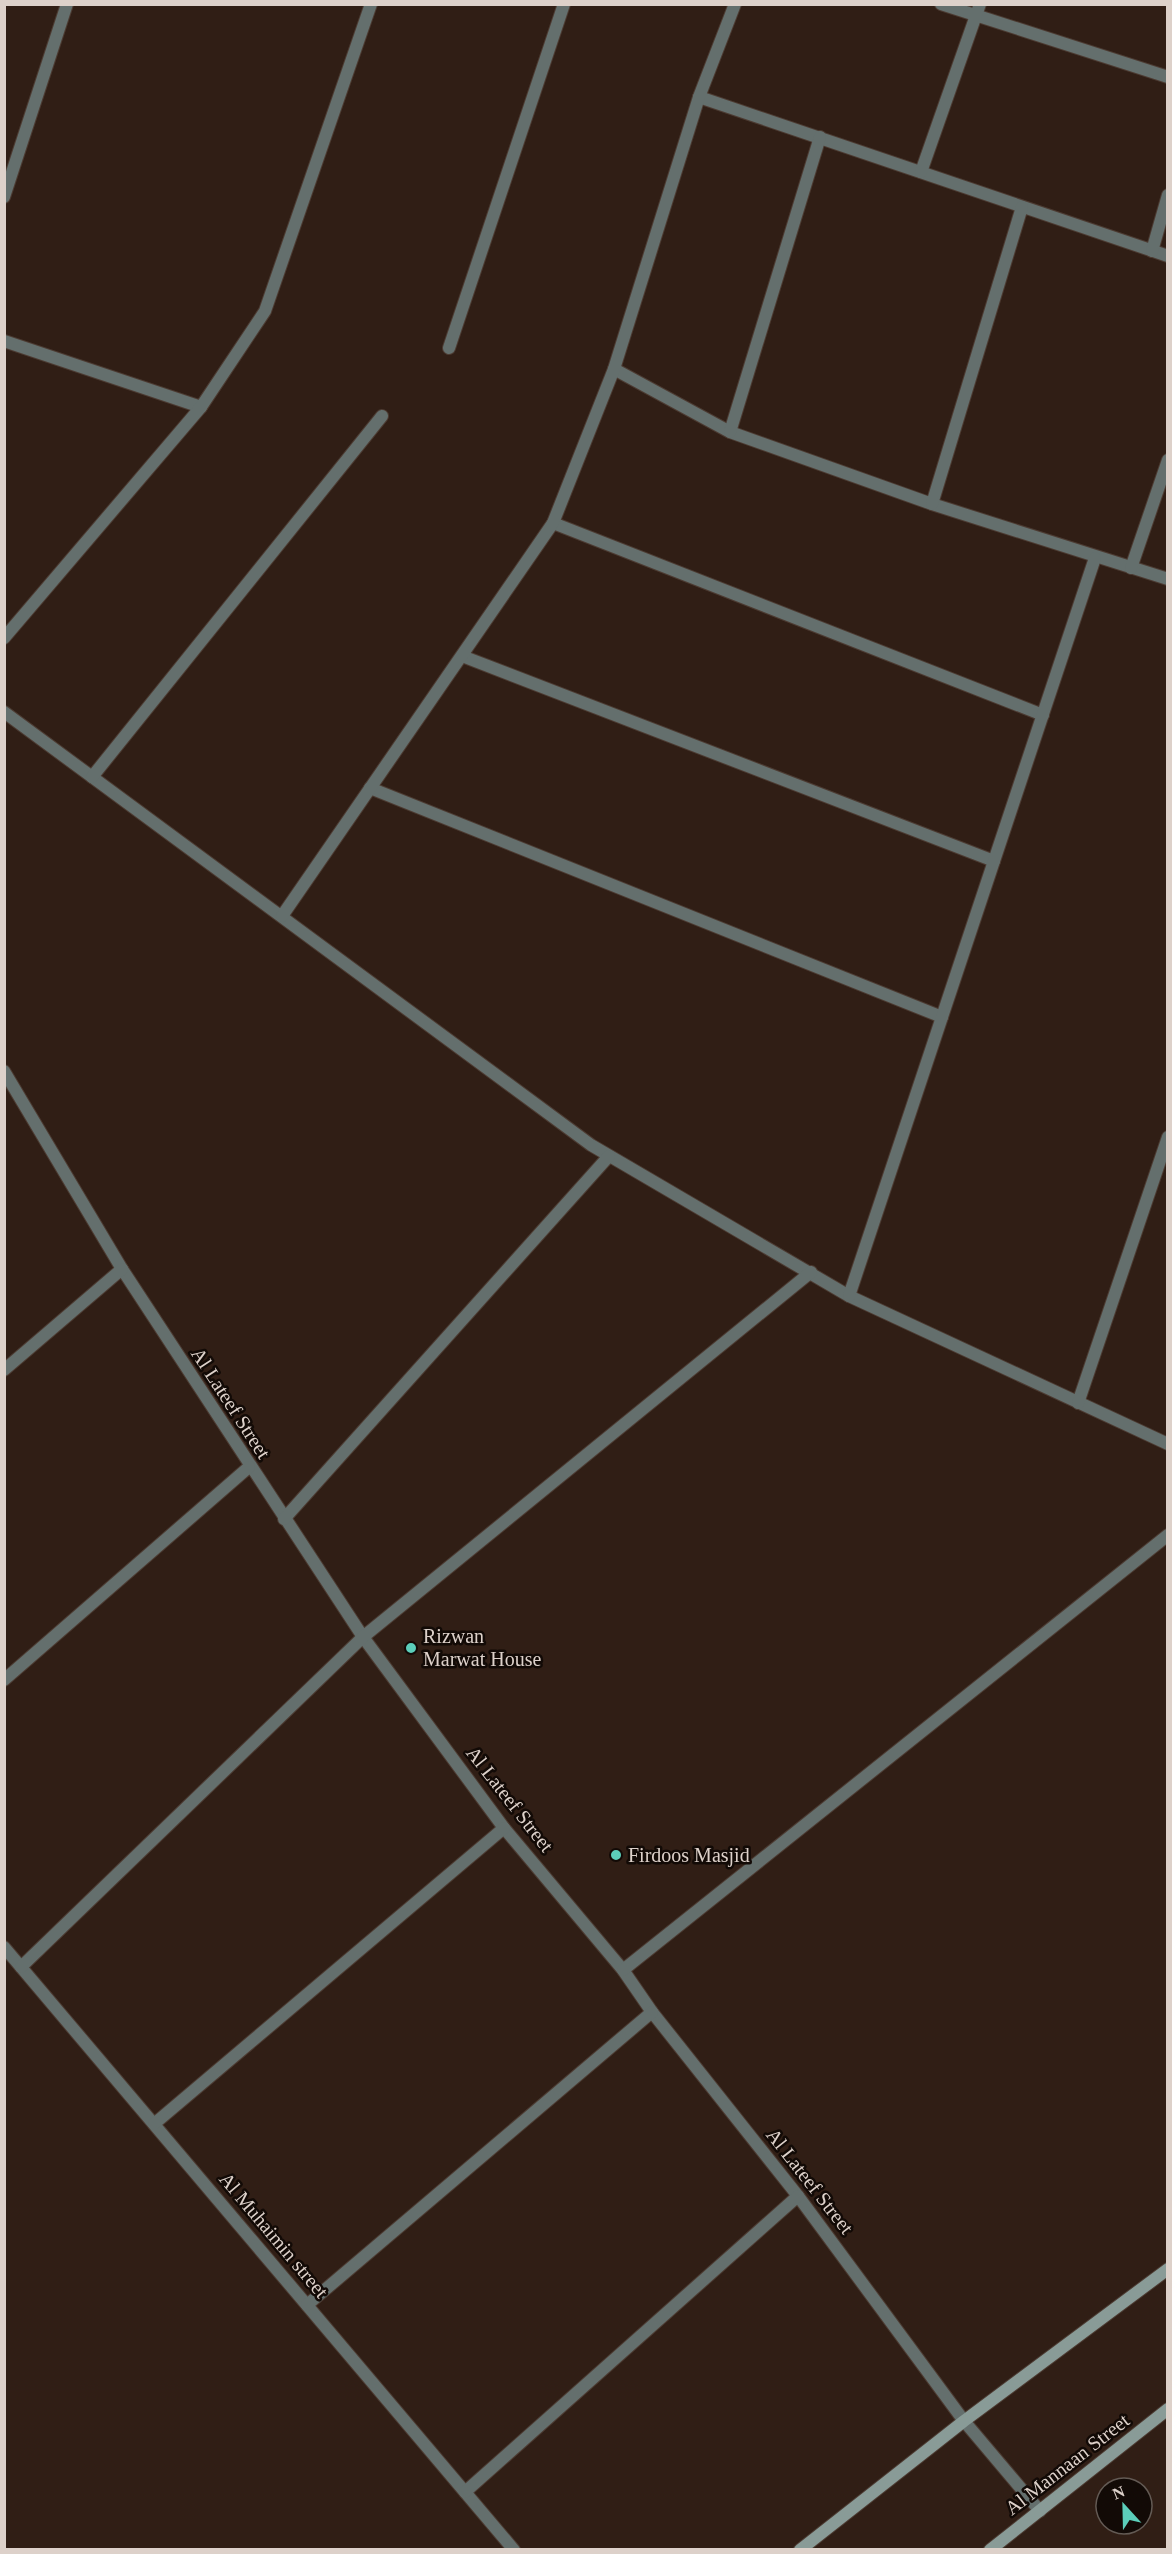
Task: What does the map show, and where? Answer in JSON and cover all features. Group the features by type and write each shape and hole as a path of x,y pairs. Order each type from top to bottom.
{"street":[{"path":"4,196 67,4"},
{"path":"4,638 201,407 265,311 371,4"},
{"path":"449,348 564,4"},
{"path":"282,916 553,523 614,369 699,97 735,4"},
{"path":"941,4 979,9 1167,77"},
{"path":"921,172 979,9"},
{"path":"699,97 1167,256"},
{"path":"730,432 820,137"},
{"path":"1152,251 1167,195"},
{"path":"932,504 1022,207"},
{"path":"4,341 201,407"},
{"path":"614,369 730,432 932,504 1095,558 1167,579"},
{"path":"92,777 382,416"},
{"path":"1131,568 1167,460"},
{"path":"553,523 1043,715"},
{"path":"849,1296 1095,558"},
{"path":"462,656 994,861"},
{"path":"4,712 609,1156 849,1296 1167,1444"},
{"path":"370,788 942,1017"},
{"name":"Al Lateef Street","path":"5,1074 122,1269 249,1467 363,1637 504,1828 623,1970 652,2012 798,2196 964,2421 1040,2511"},
{"path":"1078,1402 1167,1137"},
{"path":"284,1519 609,1156"},
{"path":"4,1371 122,1269"},
{"path":"21,1967 363,1637 811,1272"},
{"path":"4,1680 249,1467"},
{"path":"623,1970 1167,1535"},
{"path":"154,2124 504,1828"},
{"name":"Al Muhaimin street","path":"4,1947 514,2550"},
{"path":"307,2305 652,2012"},
{"path":"465,2492 798,2196"},
{"path":"800,2550 964,2421 1167,2269"},
{"name":"Al Mannaan Street","path":"990,2550 1167,2409"}],"place":[{"name":"Rizwan Marwat House","path":"411,1648"},
{"name":"Firdoos Masjid","path":"616,1855"}]}
